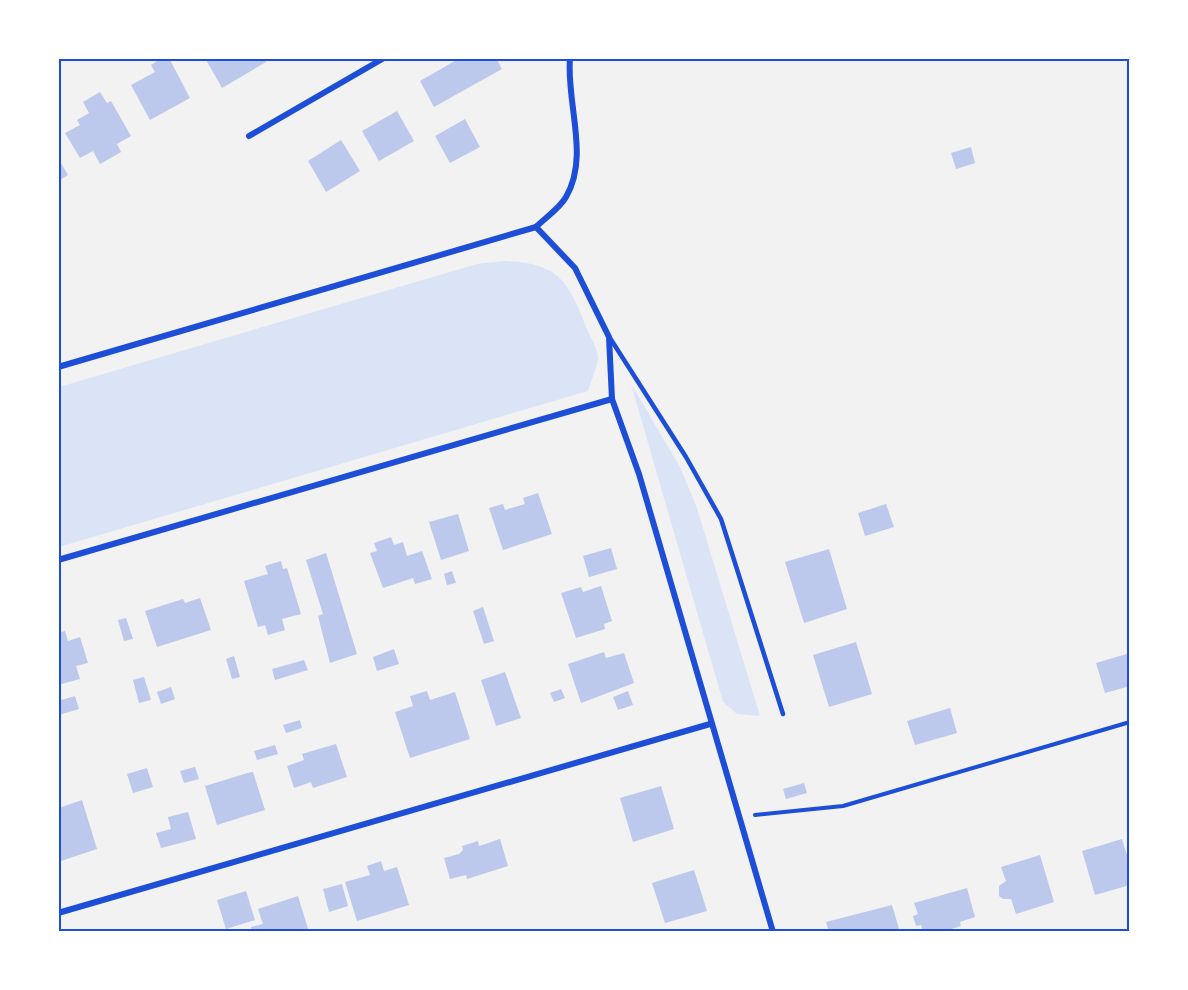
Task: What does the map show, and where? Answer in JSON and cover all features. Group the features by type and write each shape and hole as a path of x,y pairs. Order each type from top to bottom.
{"street":[{"path":"249,136 384,58"},
{"path":"58,367 536,227 566,198 574,173 576,143 570,58"},
{"path":"536,227 574,268 609,337 612,399 639,474 710,724 773,932"},
{"path":"58,560 612,399"},
{"path":"58,913 710,724"}],"lane":[{"path":"609,337 686,456 721,519 783,714"}],"path":[{"path":"739,816 843,806 1130,722"}],"shaded area":[{"path":"503,261 537,265 559,277 567,287 574,298 597,353 598,360 588,391 59,547 59,387 477,264"},
{"path":"631,384 680,467 697,508 760,716 737,714 723,702"}],"building":[{"path":"162,58 169,58 190,98 150,120 131,85 155,72 151,65"},
{"path":"205,58 264,58 266,62 222,88"},
{"path":"460,58 496,58 502,69 434,107 420,81"},
{"path":"100,92 107,103 111,101 131,136 117,144 121,152 100,164 93,151 80,158 65,133 80,125 77,120 89,113 83,102"},
{"path":"397,111 414,141 379,161 362,131"},
{"path":"465,119 480,147 450,163 435,136"},
{"path":"341,140 360,171 326,192 308,161"},
{"path":"971,147 975,163 956,169 951,153"},
{"path":"58,158 68,175 58,181"},
{"path":"538,493 552,534 503,550 489,508 503,504 505,510 525,504 523,498"},
{"path":"886,504 894,527 865,536 858,513"},
{"path":"458,514 469,551 441,560 429,522"},
{"path":"391,537 394,545 403,542 407,556 422,551 432,579 415,584 413,578 383,588 370,553 377,551 374,543"},
{"path":"611,548 617,569 589,577 583,556"},
{"path":"829,549 847,609 804,623 785,562"},
{"path":"326,553 357,654 330,663 318,616 323,614 306,560"},
{"path":"281,561 283,569 287,568 301,614 282,619 285,630 268,635 265,625 258,627 244,581 268,574 265,566"},
{"path":"452,571 456,583 447,585 444,574"},
{"path":"601,586 612,621 604,624 605,629 576,638 561,593 581,587 583,592"},
{"path":"200,598 211,630 157,647 145,611 183,599 185,603"},
{"path":"483,607 494,641 484,644 473,611"},
{"path":"126,618 133,639 124,641 118,620"},
{"path":"65,631 68,641 80,637 88,663 76,666 80,679 58,685 58,633"},
{"path":"856,642 872,694 829,707 813,655"},
{"path":"394,649 399,664 377,671 373,657"},
{"path":"604,652 606,658 624,653 634,683 581,703 568,664"},
{"path":"1130,653 1130,686 1105,693 1096,663"},
{"path":"234,656 240,677 232,679 226,659"},
{"path":"304,660 308,670 275,680 272,669"},
{"path":"505,672 521,718 496,726 481,680"},
{"path":"144,677 151,700 139,703 133,680"},
{"path":"171,687 175,699 161,704 157,692"},
{"path":"561,689 565,698 554,702 550,693"},
{"path":"427,691 430,700 455,692 470,739 410,758 395,712 413,706 410,696"},
{"path":"628,691 633,705 618,710 613,697"},
{"path":"75,696 79,709 59,715 58,701"},
{"path":"950,708 957,733 915,745 907,721"},
{"path":"300,720 302,728 286,733 283,725"},
{"path":"336,744 347,777 313,788 311,782 294,788 287,766 304,760 302,754"},
{"path":"275,745 278,754 257,760 254,751"},
{"path":"195,767 199,779 184,783 180,771"},
{"path":"147,768 153,787 133,793 127,774"},
{"path":"253,772 265,810 217,825 205,786"},
{"path":"804,783 807,793 786,799 783,789"},
{"path":"661,786 674,829 633,842 620,798"},
{"path":"82,800 97,849 58,862 58,817 61,816 59,808"},
{"path":"188,812 196,839 161,848 156,833 171,829 168,817"},
{"path":"500,839 508,866 467,879 466,875 450,879 444,858 459,854 463,850 462,846 478,841 479,846"},
{"path":"1122,839 1130,865 1130,885 1095,895 1082,851"},
{"path":"1040,855 1054,902 1016,914 1011,899 1003,899 999,896 999,886 1006,881 1001,867"},
{"path":"381,861 384,871 397,867 409,905 357,921 345,882 370,875 367,866"},
{"path":"694,870 707,911 665,923 652,883"},
{"path":"342,884 348,906 329,912 323,889"},
{"path":"967,888 975,917 960,922 961,926 942,932 923,932 921,925 916,926 913,916 918,914 914,903"},
{"path":"246,891 255,920 226,929 217,900"},
{"path":"298,896 309,932 252,932 251,927 263,924 258,909"},
{"path":"892,905 900,932 829,932 826,922"}]}
